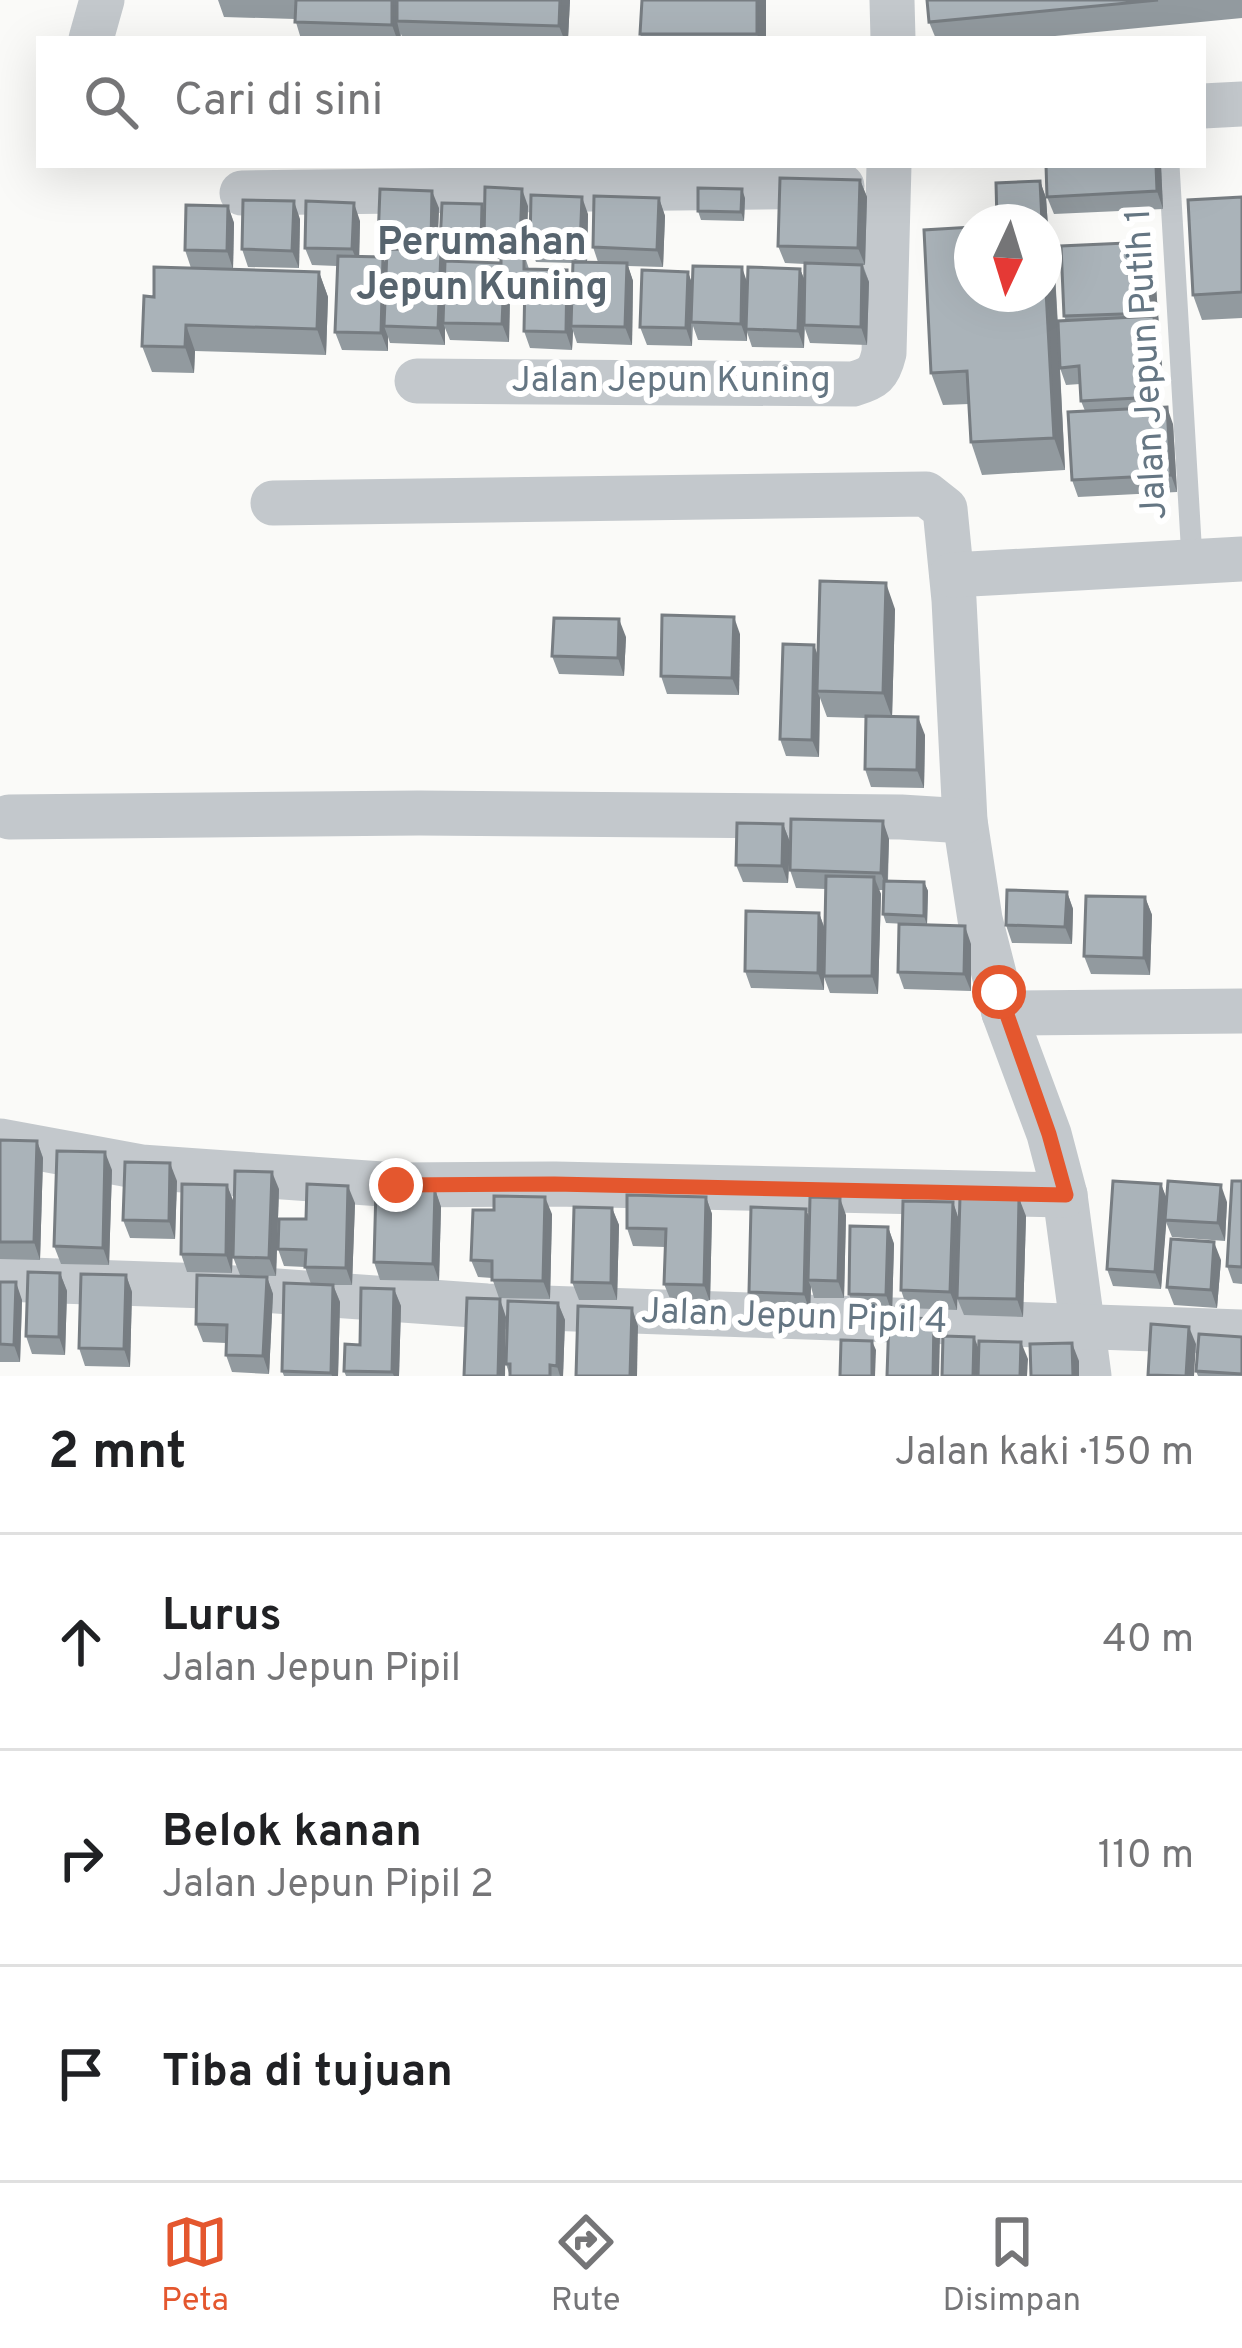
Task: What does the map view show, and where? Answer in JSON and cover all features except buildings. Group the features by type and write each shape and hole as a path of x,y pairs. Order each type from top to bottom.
{"street":[{"path":"92,36 102,0"},
{"path":"892,0 893,36"},
{"path":"1206,106 1242,104"},
{"name":"Jalan Jepun Kuning","path":"242,193 888,175 884,352 880,369 871,379 853,383 417,381"},
{"path":"273,503 926,494 945,509 965,821 980,919 1004,1013 1066,1195 1089,1376"},
{"path":"952,575 1242,559"},
{"path":"9,817 442,813 965,821"},
{"path":"1004,1013 1242,1011"},
{"path":"0,1141 141,1167 396,1185 1066,1195"},
{"name":"Jalan Jepun Pipil 4","path":"0,1280 207,1286 511,1307 1242,1332"}],"lane":[{"name":"Jalan Jepun Putih 1","path":"1169,168 1192,559"}],"district":[{"name":"Perumahan Jepun Kuning","path":"482,266"}],"route":[{"path":"396,1185 1066,1195 999,992"}]}
